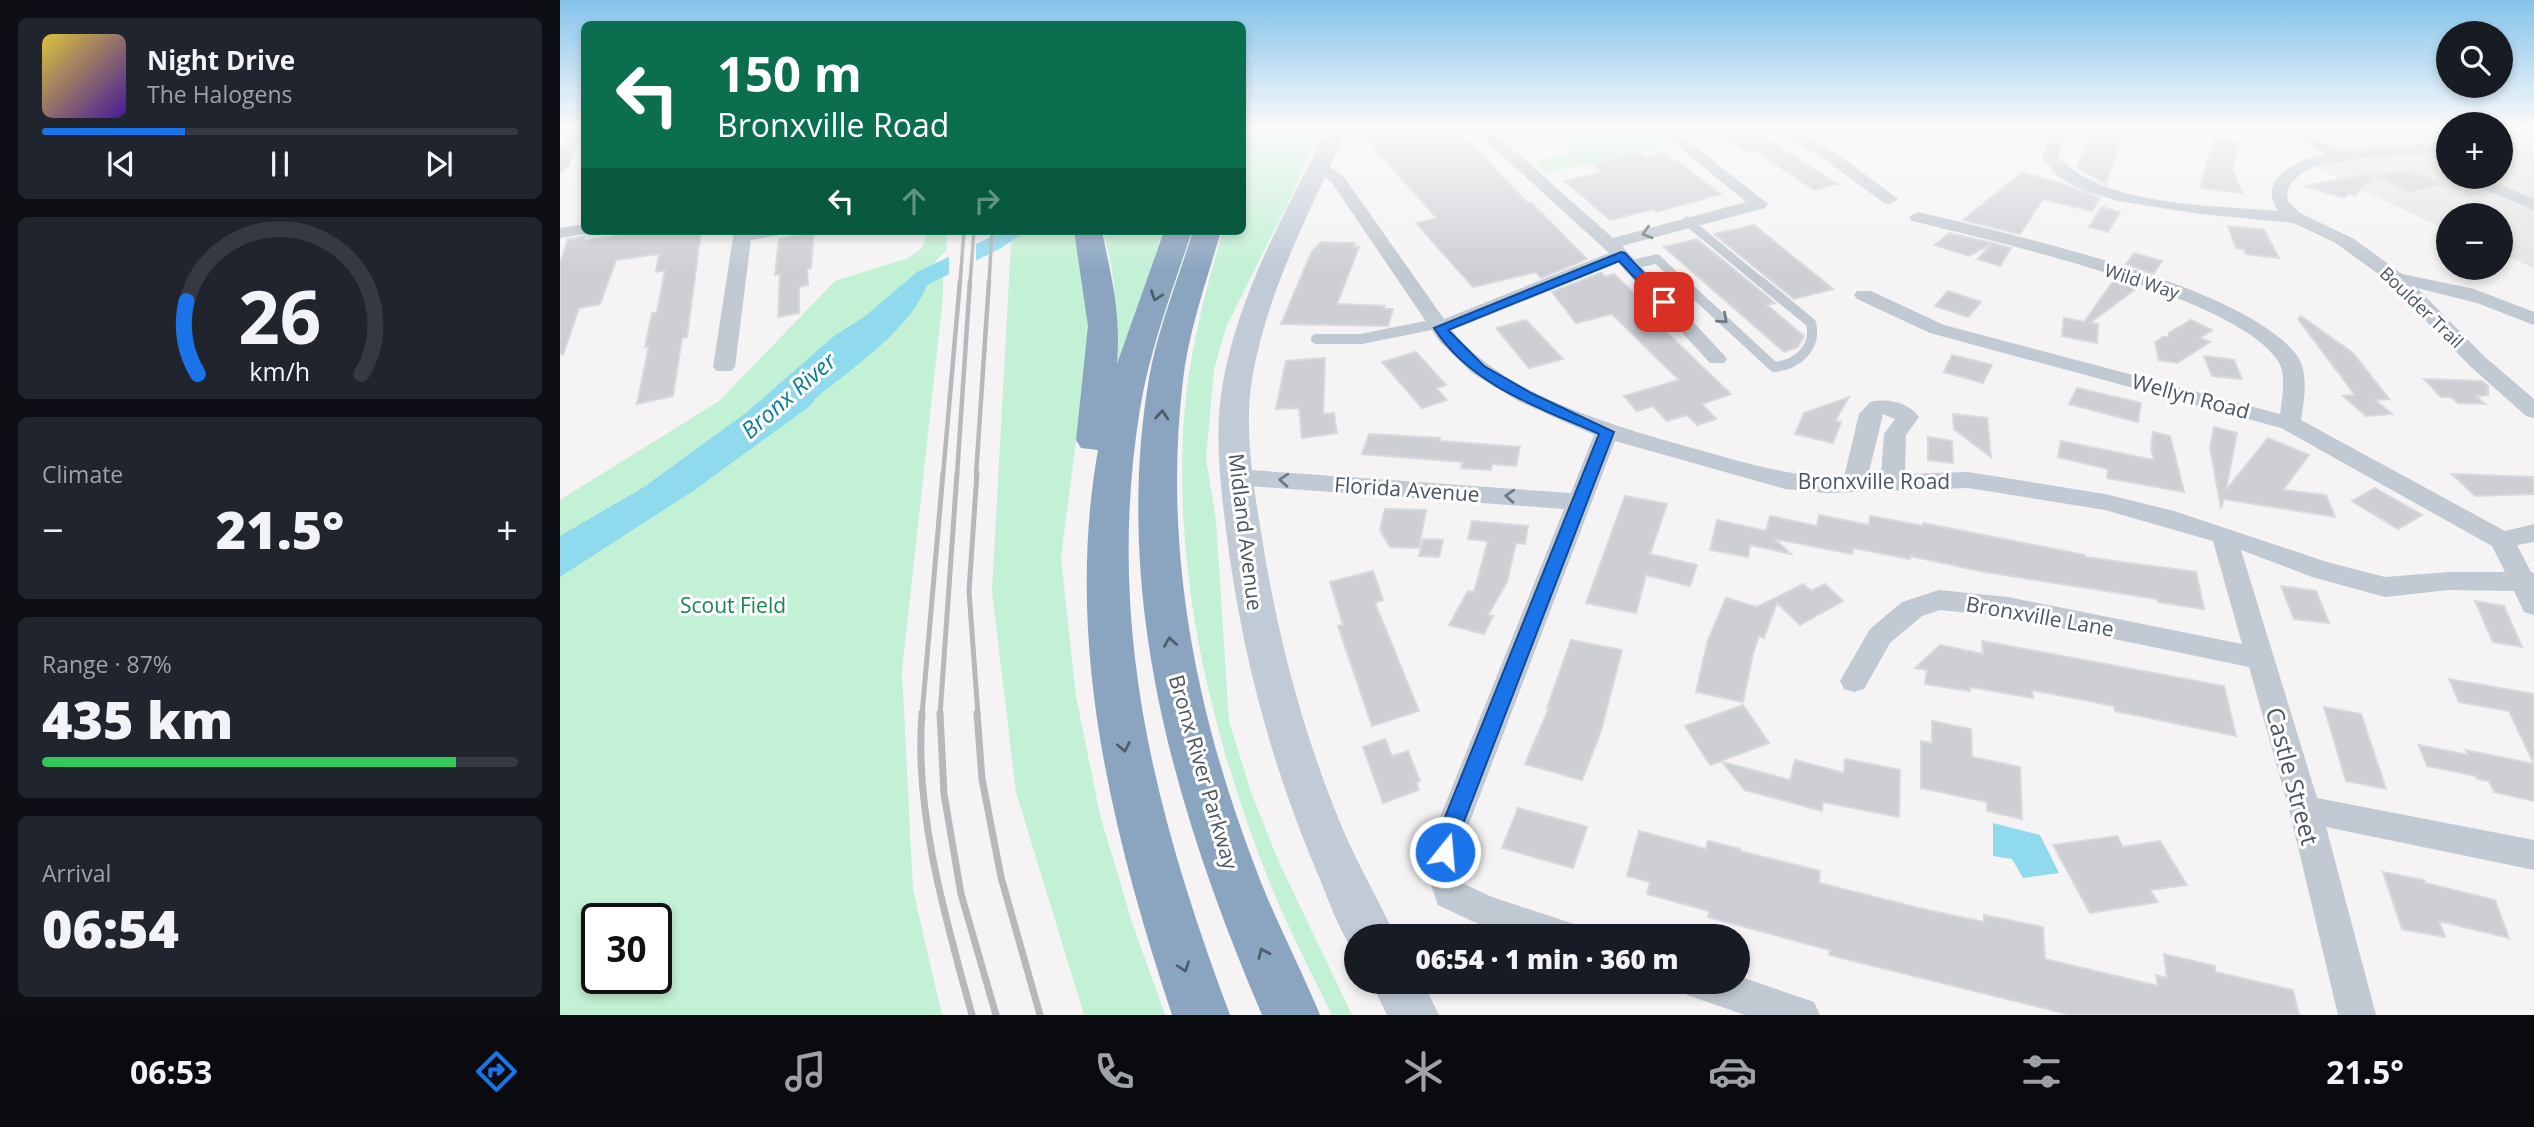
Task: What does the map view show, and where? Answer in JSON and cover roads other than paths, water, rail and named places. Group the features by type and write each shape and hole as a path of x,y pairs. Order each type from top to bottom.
{"highway":[{"path":"1089,235 1102,303 1104,337 1090,471 1087,554 1090,583 1114,680"},
{"path":"1177,235 1132,368 1114,460 1107,566 1114,680 1122,736 1142,829 1165,911 1201,1015"},
{"name":"Bronx River Parkway","path":"1206,235 1175,341 1163,400 1159,470 1163,588 1179,693 1208,805 1239,894 1291,1015"}],"street":[{"name":"Midland Avenue","path":"1316,175 1254,314 1238,377 1232,420 1247,565 1264,658 1304,792 1332,862 1365,924"},
{"name":"Bronxville Road","path":"1332,175 1338,180 1447,338 1479,369 1526,396 1607,432 1785,481 1825,485 1968,480 2019,486 2105,502 2165,517 2321,570 2385,587 2449,581 2527,581"},
{"path":"1533,175 1619,255 1717,359"},
{"path":"1438,326 1619,255 1687,221 1759,204 1723,175"},
{"path":"1857,175 1890,199"},
{"name":"Boulder Trail","path":"2069,175 2088,187 2142,201 2293,218 2335,235 2397,279 2472,355 2534,411"},
{"path":"2290,175 2284,181 2280,192 2282,204 2293,218"},
{"path":"2496,189 2532,204"},
{"name":"Wild Way","path":"1918,217 2057,253 2193,298 2236,316 2277,344 2288,359 2292,372 2293,407 2289,423"},
{"path":"560,233 581,230"},
{"path":"724,367 743,235"},
{"path":"2397,279 2503,303 2534,319"},
{"name":"Wellyn Road","path":"1864,295 1937,329 2289,423 2501,540"},
{"path":"1526,924 1486,911 1450,894 1442,868 1448,837 1607,432"},
{"path":"1854,483 1881,433 1893,482"},
{"name":"Florida Avenue","path":"1236,477 1578,502"},
{"path":"2534,533 2501,540 2527,581 2534,605"},
{"name":"Castle Street","path":"2224,537 2305,809 2357,1015"},
{"name":"Bronxville Lane","path":"1854,681 1880,636 1912,609 1939,600 2008,607 2260,659"},
{"path":"2305,809 2534,855"},
{"path":"1403,994 1414,1015"},
{"path":"1737,994 1801,1015"}],"lane":[{"path":"1619,255 1657,259 1774,367 1787,366 1802,358 1813,331 1811,323 1687,221"},
{"path":"1316,339 1361,339 1438,326"}],"water":[{"name":"Bronx River","path":"995,235 1021,235 1001,248 927,285 919,302 894,333 816,398 810,406 693,491 560,577 560,536 644,487 747,412 834,336 864,317 917,272"},
{"path":"1993,823 2040,835 2059,873 2023,878 2012,859 1993,856"}],"railway":[{"path":"960,283 964,235"},
{"path":"970,283 974,235"},
{"path":"989,283 992,235"},
{"path":"943,475 960,281"},
{"path":"957,475 970,281"},
{"path":"976,475 989,281"},
{"path":"922,715 943,473"},
{"path":"940,714 957,473"},
{"path":"977,473 969,591 978,715"},
{"path":"922,713 921,751 927,827 943,904 972,1015"},
{"path":"977,713 982,779 1001,877 1040,1015"},
{"path":"940,714 944,794 961,894 996,1015"}],"park label":[{"name":"Scout Field","path":"733,605"}]}
